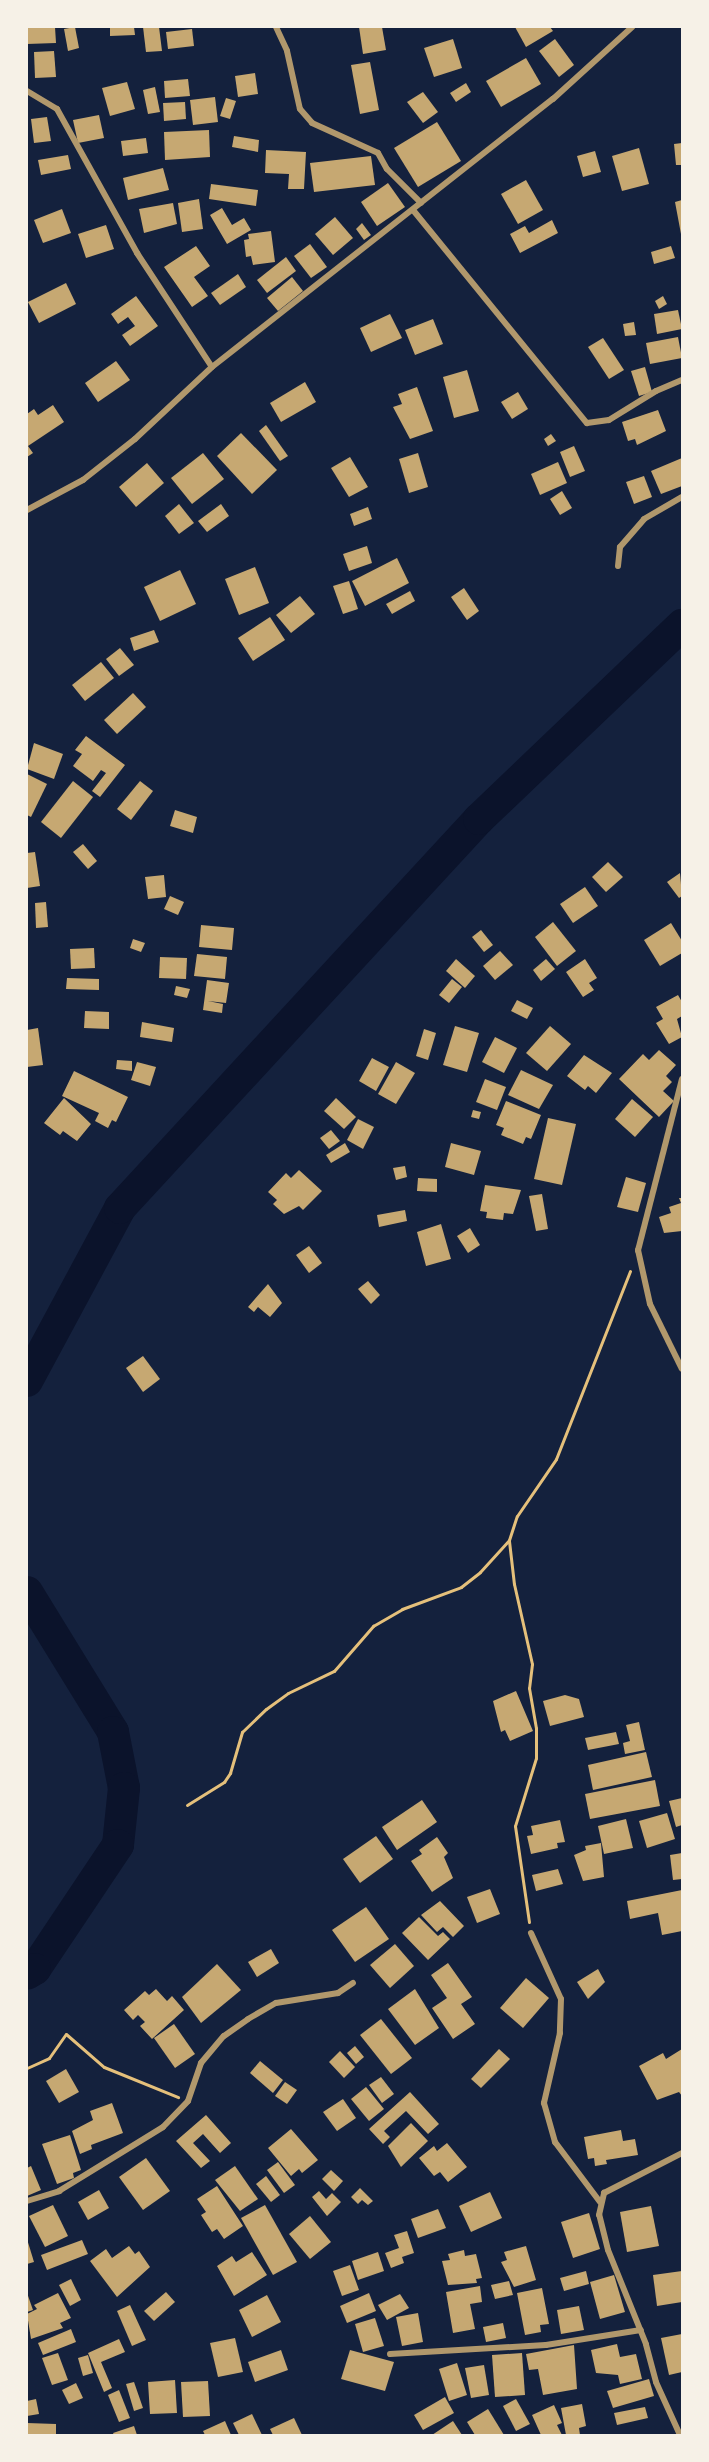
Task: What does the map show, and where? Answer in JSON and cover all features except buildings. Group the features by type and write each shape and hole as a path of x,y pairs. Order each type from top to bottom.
{"street":[{"path":"276,27 286,51 300,109 312,123 378,153 387,169 421,203"},
{"path":"27,510 83,480 135,439 212,367 553,99 632,27"},
{"path":"27,91 57,109 126,234 212,367"},
{"path":"412,210 587,423 609,420 656,391 682,380"},
{"path":"618,566 620,547 644,519 682,497"},
{"path":"682,1079 638,1250 650,1304 682,1370"},
{"path":"531,1933 561,1999 560,2033 544,2103 555,2142 600,2202 608,2250 641,2330 656,2382 680,2435"},
{"path":"27,2201 59,2191 163,2127 188,2101 201,2063 224,2036 248,2019 276,2003 339,1993 353,1983"},
{"path":"600,2202 610,2189 682,2153"},
{"path":"390,2354 546,2345 641,2330"}],"path":[{"path":"187,1805 224,1782 230,1773 242,1732 266,1709 288,1693 334,1671 372,1626 402,1609 461,1587 480,1572 508,1540 517,1516 556,1459 638,1250"},
{"path":"508,1540 514,1584 532,1664 529,1688 536,1758 515,1826 531,1933"},
{"path":"27,2068 49,2058 66,2034 104,2067 188,2101"}],"waterway":[{"path":"27,1381 120,1208 479,819 682,625"},
{"path":"27,1592 113,1732 124,1788 118,1845 35,1969 27,1974"}]}
